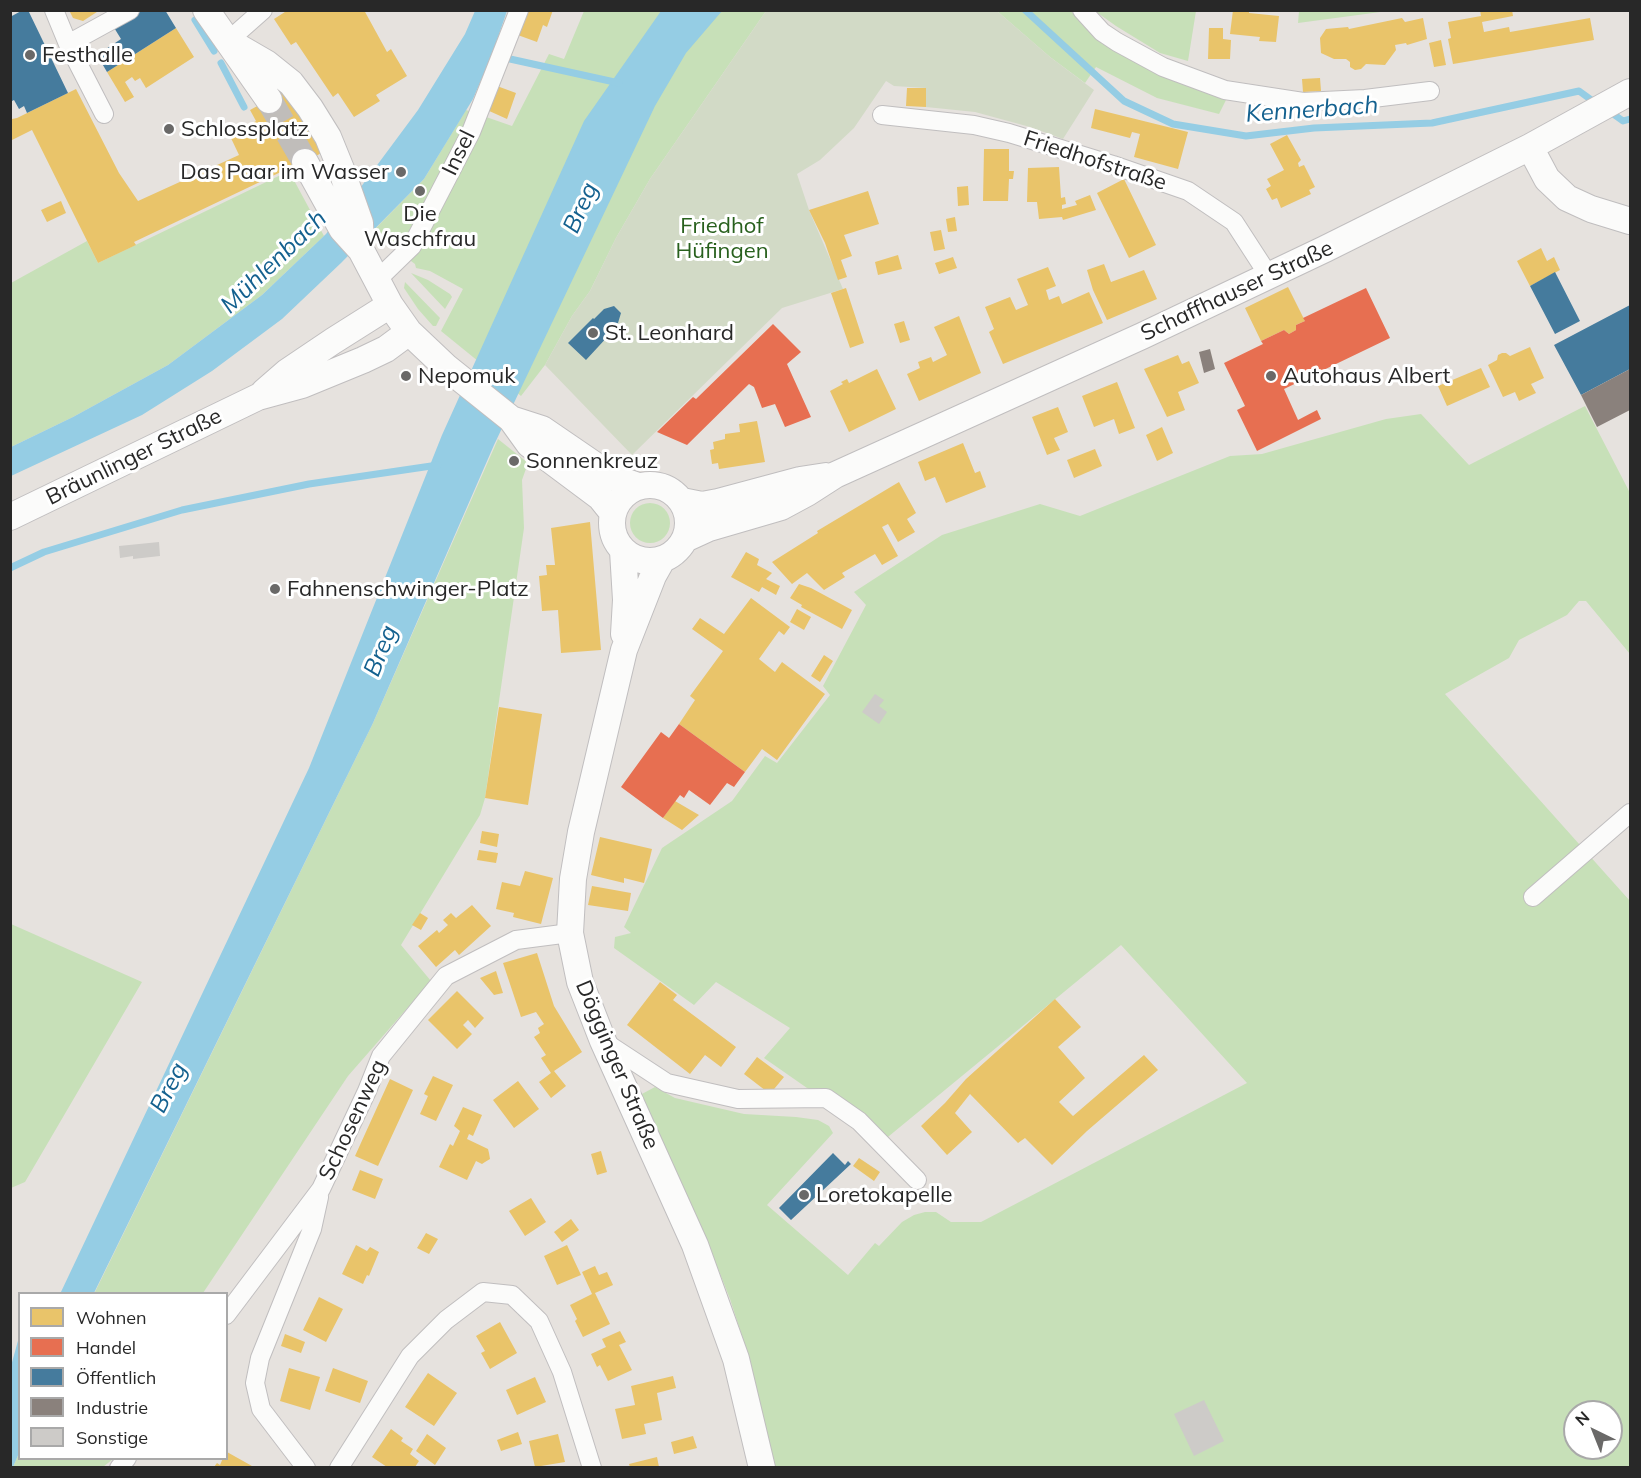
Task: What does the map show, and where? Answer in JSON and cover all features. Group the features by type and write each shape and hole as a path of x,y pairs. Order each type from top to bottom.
{"main road":[{"path":"206,10 268,100"},
{"path":"228,41 266,63 291,83 310,108 328,137 345,181 360,223 368,264"},
{"name":"Schaffhauser Straße","path":"685,539 709,528 781,507 835,475 977,412 1269,276 1530,147 1626,94"},
{"path":"1530,147 1547,179 1567,198 1591,209 1630,221"},
{"path":"305,162 342,229 368,264 390,305 409,332 438,360 511,419 529,444 600,497 612,512"},
{"name":"Bräunlinger Straße","path":"258,397 287,372 390,305"},
{"name":"Bräunlinger Straße","path":"10,517 258,397 302,385 386,349 409,332"},
{"path":"511,419 542,429 599,468 618,479 638,486"},
{"name":"Schaffhauser Straße","path":"682,501 702,505 800,480 835,475"},
{"path":"659,485 668,489 682,501 688,524 685,539 675,552 662,560 636,559 623,550 614,537 611,527 612,512 621,498 638,486 659,485"},
{"name":"Dögginger Straße","path":"623,550 626,600 624,650"},
{"name":"Dögginger Straße","path":"662,560 653,576 624,650 581,832 573,879 570,933 580,982 603,1041 695,1245 736,1359 762,1467"}],"street":[{"path":"54,10 68,44 105,114"},
{"path":"68,44 130,10"},
{"path":"228,41 263,10"},
{"name":"Insel","path":"368,264 412,246 471,132 519,10"},
{"path":"1082,10 1102,32 1126,47 1163,67 1225,90 1303,102 1365,99 1430,91"},
{"name":"Friedhofstraße","path":"882,115 974,125 1009,133 1188,191 1234,222 1269,276"},
{"path":"1533,897 1630,813"},
{"name":"Schosenweg","path":"228,1313 321,1189 381,1056 446,976 516,940 570,933"},
{"path":"603,1041 667,1083 738,1099 826,1098 859,1121 917,1180"},
{"path":"306,1467 261,1409 255,1383 260,1358 312,1229 321,1189"},
{"path":"339,1467 410,1356 446,1320 483,1292 512,1295 539,1321 562,1372 592,1467"}],"green space":[{"path":"1299,10 1388,11 1298,23"},
{"path":"584,11 766,11 650,179 616,238 590,291 572,316 545,365 521,396 441,331 463,289 430,271 416,268 415,264 399,252 376,228 424,179 466,110 512,126 549,54 564,59"},
{"name":"Friedhof Hüfingen","path":"766,11 997,11 1050,57 1094,90 1063,139 975,112 926,107 926,88 894,86 886,81 854,128 820,160 797,174 809,210 843,289 782,308 632,455 545,365 572,316 590,291 616,238 650,179"},
{"path":"997,11 1071,11 1091,32 1227,98 1219,114 1157,98 1096,67 1085,83 1050,57"},
{"path":"1095,11 1196,11 1188,61 1160,53"},
{"path":"289,171 324,236 262,295 168,365 73,417 11,447 11,283 87,241 98,263"},
{"path":"411,273 428,280 450,294 452,297 445,309"},
{"path":"405,282 440,318 436,326 433,326 418,309 404,288"},
{"path":"1585,406 1630,493 1630,654 1586,601 1579,601 1567,615 1519,640 1509,658 1445,694 1630,901 1630,1467 774,1467 750,1361 730,1299 707,1241 640,1095 655,1087 675,1098 744,1114 818,1120 829,1126 833,1133 767,1205 848,1275 875,1243 879,1246 902,1222 914,1215 936,1212 951,1222 981,1222 1247,1083 1121,945 883,1141 764,1058 790,1028 716,982 694,1005 614,948 615,937 631,933 624,927 662,848 732,801 765,756 777,763 830,695 823,686 866,605 854,592 942,535 1040,504 1080,516 1230,456 1262,454 1386,419 1421,414 1469,465"},
{"path":"498,439 528,463 522,480 524,528 485,798 480,815 401,945 431,981 348,1076 204,1292 95,1292 373,723"},
{"path":"650,503 658,504 664,509 669,515 669,531 664,537 658,542 650,543 642,542 636,537 631,531 630,523 631,515 636,509 642,504"},
{"path":"11,924 142,982 25,1182 11,1188"},
{"path":"18,1455 18,1460 112,1460 103,1467 13,1467"}],"water":[{"name":"Mühlenbach","path":"475,11 507,11 492,55 473,99 424,179 341,263 282,319 212,371 142,415 11,476 11,447 73,417 168,365 262,295 326,234 418,110 465,34"},
{"name":"Breg","path":"661,11 722,11 686,53 655,106 494,445 373,723 94,1292 61,1292 309,768 442,435 584,121"},
{"path":"18,1341 18,1455 13,1467 11,1467 11,1366"}],"building: Wohnen":[{"path":"69,10 100,10 83,21 73,18"},
{"path":"288,10 364,10 387,52 391,49 407,76 376,95 380,101 354,117 338,93 333,97 296,42 291,45 274,19"},
{"path":"524,10 553,10 547,27 543,25 537,42 515,34"},
{"path":"1233,10 1249,10 1249,13 1279,16 1276,42 1259,41 1260,37 1230,34"},
{"path":"1480,10 1512,10 1513,16 1482,22 1484,32 1509,27 1510,32 1590,18 1594,40 1453,64 1448,39 1451,38 1448,22 1481,16"},
{"path":"1402,18 1405,22 1423,18 1427,39 1407,45 1406,43 1395,45 1396,50 1385,65 1366,64 1361,69 1355,70 1350,67 1350,62 1346,59 1334,59 1321,53 1320,38 1326,29 1348,27 1349,29"},
{"path":"176,28 194,57 146,88 140,78 135,81 132,77 125,82 134,97 125,102 107,72"},
{"path":"1209,28 1223,28 1223,39 1231,40 1230,59 1208,59"},
{"path":"1441,40 1446,65 1434,67 1429,43"},
{"path":"1320,78 1321,91 1303,92 1302,79"},
{"path":"497,86 516,93 507,119 487,110"},
{"path":"907,88 926,88 926,107 906,106"},
{"path":"76,89 119,173 138,201 239,155 230,136 256,121 250,110 287,90 323,152 286,173 285,170 134,242 136,245 98,263 32,130 10,141 10,115 12,119 17,118"},
{"path":"1095,109 1188,132 1178,169 1134,157 1140,134 1132,132 1130,138 1091,128"},
{"path":"1287,135 1301,160 1298,163 1299,167 1304,165 1315,187 1309,190 1311,194 1281,208 1277,198 1272,200 1266,189 1271,186 1267,179 1284,170 1270,144"},
{"path":"984,149 1009,149 1009,171 1014,171 1013,179 1009,179 1008,201 983,201"},
{"path":"1059,167 1061,198 1065,197 1066,204 1062,205 1062,209 1077,205 1075,201 1090,195 1096,210 1063,220 1062,217 1039,219 1037,202 1027,202 1028,168"},
{"path":"1124,179 1156,245 1129,258 1097,193"},
{"path":"968,186 969,205 958,206 957,187"},
{"path":"868,191 879,224 844,235 852,256 841,260 847,277 838,280 825,243 809,210"},
{"path":"61,201 66,213 47,222 41,210"},
{"path":"955,217 957,231 948,232 946,219"},
{"path":"941,230 945,249 934,251 930,232"},
{"path":"1541,248 1547,261 1554,257 1560,270 1530,286 1517,261"},
{"path":"898,255 902,269 878,275 875,262"},
{"path":"953,257 957,268 939,274 935,263"},
{"path":"1104,264 1111,282 1144,270 1157,299 1107,320 1093,290 1087,270"},
{"path":"1048,267 1056,286 1046,290 1049,300 1059,296 1062,304 1089,292 1103,323 1003,364 989,332 994,329 985,307 1010,297 1016,310 1028,305 1017,279"},
{"path":"1288,287 1305,321 1296,325 1296,330 1289,334 1284,330 1261,341 1245,308"},
{"path":"846,288 864,343 850,348 831,293"},
{"path":"959,316 981,373 919,401 907,374 920,368 918,362 931,357 933,362 947,355 934,327"},
{"path":"904,321 910,340 900,343 894,324"},
{"path":"1530,347 1544,378 1531,384 1536,393 1519,401 1515,392 1503,397 1488,365 1497,360 1498,355 1502,353 1510,356"},
{"path":"1178,355 1182,364 1189,361 1199,383 1178,392 1185,410 1167,417 1144,369"},
{"path":"1481,368 1490,387 1447,406 1438,386"},
{"path":"877,369 896,409 849,432 830,391 847,379 849,383"},
{"path":"1117,382 1135,428 1119,434 1114,419 1094,427 1082,396"},
{"path":"1058,407 1068,432 1054,438 1060,450 1047,455 1032,417"},
{"path":"757,421 765,462 719,469 718,463 712,464 710,450 714,449 713,442 725,439 725,434 740,432 739,424"},
{"path":"1162,427 1173,453 1157,461 1146,435"},
{"path":"963,443 975,473 980,471 986,487 946,503 935,477 925,481 918,462"},
{"path":"1095,449 1102,466 1074,478 1067,460"},
{"path":"899,482 916,513 907,519 915,532 898,542 888,524 882,527 898,556 882,565 875,554 842,573 845,577 824,590 807,573 792,584 772,562 818,533 817,531"},
{"path":"590,522 601,650 561,653 558,610 542,611 539,576 547,575 546,565 555,565 551,528"},
{"path":"746,552 759,559 757,565 772,573 766,579 780,586 776,595 762,587 759,592 731,577"},
{"path":"799,584 852,610 842,629 801,607 802,605 790,598"},
{"path":"751,598 790,627 784,635 779,631 759,659 775,672 782,662 825,694 777,760 762,749 745,772 679,724 695,700 690,696 723,651 692,629 700,618 724,634"},
{"path":"797,609 811,617 804,630 790,622"},
{"path":"824,655 833,661 820,682 811,676"},
{"path":"499,707 542,714 528,805 485,798"},
{"path":"675,801 699,815 682,830 663,818"},
{"path":"482,831 499,834 497,847 480,843"},
{"path":"600,837 652,849 644,883 624,878 624,883 591,875"},
{"path":"479,850 498,853 496,863 477,860"},
{"path":"525,871 553,878 541,924 513,917 514,913 496,909 502,882 520,886"},
{"path":"592,886 631,893 628,911 588,905"},
{"path":"472,905 491,926 459,955 455,950 436,967 418,946 437,930 439,933 448,925 443,920 451,913 456,918"},
{"path":"420,913 428,918 421,930 412,925"},
{"path":"537,953 554,1006 582,1052 554,1071 566,1086 551,1098 539,1082 551,1073 541,1058 546,1055 534,1037 540,1033 538,1028 544,1024 536,1012 521,1017 503,963"},
{"path":"496,971 503,993 494,995 480,978"},
{"path":"660,982 677,995 673,1000 736,1047 721,1067 705,1055 690,1074 627,1025"},
{"path":"457,991 484,1018 475,1028 468,1020 463,1025 472,1034 457,1049 428,1020"},
{"path":"1055,999 1081,1027 1058,1047 1085,1078 1059,1102 1073,1116 1144,1055 1158,1070 1087,1131 1052,1165 1025,1138 1018,1143 970,1094 955,1113 972,1132 947,1155 921,1126 966,1079"},
{"path":"757,1057 784,1077 770,1094 744,1074"},
{"path":"433,1076 453,1085 436,1121 420,1114 428,1096 424,1094"},
{"path":"390,1079 413,1090 378,1166 355,1156"},
{"path":"518,1081 539,1109 514,1128 493,1100"},
{"path":"463,1107 482,1115 473,1136 469,1134 467,1139 488,1149 490,1159 482,1164 476,1161 467,1180 439,1167 450,1144 453,1146 460,1131 454,1126"},
{"path":"601,1151 607,1172 597,1175 591,1154"},
{"path":"859,1158 880,1172 874,1181 853,1166"},
{"path":"360,1170 383,1179 375,1199 352,1190"},
{"path":"531,1198 546,1222 525,1236 509,1211"},
{"path":"571,1219 579,1230 562,1242 554,1232"},
{"path":"426,1233 438,1239 429,1254 417,1248"},
{"path":"356,1245 367,1251 370,1247 379,1252 363,1284 342,1274"},
{"path":"567,1245 581,1275 557,1285 544,1256"},
{"path":"595,1266 599,1275 607,1272 613,1285 595,1293 610,1324 583,1337 570,1305 592,1294 582,1272"},
{"path":"319,1297 343,1309 326,1342 303,1330"},
{"path":"500,1322 517,1353 490,1369 481,1353 485,1351 476,1336"},
{"path":"620,1331 626,1342 619,1345 632,1370 608,1381 600,1365 597,1367 591,1354 606,1347 602,1339"},
{"path":"285,1334 305,1342 301,1353 281,1346"},
{"path":"289,1368 320,1377 310,1410 280,1401"},
{"path":"333,1368 368,1381 360,1403 325,1391"},
{"path":"428,1373 457,1393 434,1426 405,1407"},
{"path":"673,1376 676,1388 657,1393 662,1420 644,1424 646,1434 622,1439 615,1409 635,1405 631,1386"},
{"path":"535,1377 546,1402 517,1415 506,1390"},
{"path":"391,1429 403,1438 401,1441 413,1449 410,1454 419,1461 415,1467 387,1467 372,1457"},
{"path":"518,1432 522,1444 501,1451 497,1440"},
{"path":"427,1434 446,1448 435,1465 416,1451"},
{"path":"558,1434 565,1462 535,1467 529,1441"},
{"path":"693,1436 697,1448 674,1454 671,1442"},
{"path":"228,1453 252,1466 214,1467 217,1463 220,1465 222,1460 228,1460"},
{"path":"657,1457 659,1467 630,1467 629,1464"}],"building: Handel":[{"name":"Autohaus Albert","path":"1366,288 1390,338 1284,389 1298,420 1317,410 1321,419 1257,451 1237,410 1245,406 1224,363 1263,344 1261,341 1284,330 1289,334 1296,330 1296,325 1305,321 1303,318"},
{"path":"773,324 801,352 787,364 811,417 785,427 775,404 762,408 754,387 749,384 687,445 657,432 693,397 696,399"},
{"path":"679,724 745,772 734,787 727,783 710,805 689,790 684,798 680,795 663,818 621,787 661,732 669,738"}],"building: Öffentlich":[{"name":"Festhalle","path":"23,10 28,10 68,93 27,113 24,106 19,109 14,100 10,102 10,17"},
{"path":"142,10 165,10 176,28 107,72 97,55 121,39 113,26"},
{"path":"1555,272 1580,321 1555,334 1530,286"},
{"path":"1630,305 1630,369 1581,395 1554,345"},
{"name":"St. Leonhard","path":"614,306 621,313 618,323 586,360 568,343 604,309"},
{"name":"Loretokapelle","path":"833,1153 845,1165 848,1161 851,1164 791,1220 779,1208"}],"building: Industrie":[{"path":"1210,349 1215,369 1204,373 1199,352"},
{"path":"1630,369 1630,410 1597,427 1581,395"}],"building: Sonstige":[{"path":"159,542 160,556 120,558 119,546"},
{"path":"875,694 884,700 879,706 887,712 879,724 862,712"},
{"path":"1204,1400 1224,1441 1194,1456 1174,1414"}],"waterway":[{"name":"Kennerbach","path":"1025,10 1124,101 1173,124 1246,136 1314,128 1432,123 1579,91 1597,104"},
{"path":"195,20 214,51"},
{"path":"501,57 619,83"},
{"path":"221,63 244,107"},
{"name":"Kennerbach","path":"1609,111 1623,121 1630,119"},
{"path":"10,568 44,552 182,510 309,484 438,465"}],"tunnel":[{"path":"269,100 305,162"}],"place":[{"name":"Festhalle","path":"30,55"},
{"name":"Schlossplatz","path":"169,129"},
{"name":"Das Paar im Wasser","path":"401,172"},
{"name":"Die Waschfrau","path":"420,191"},
{"name":"St. Leonhard","path":"593,333"},
{"name":"Nepomuk","path":"406,376"},
{"name":"Autohaus Albert","path":"1271,376"},
{"name":"Sonnenkreuz","path":"514,461"},
{"name":"Fahnenschwinger-Platz","path":"275,589"},
{"name":"Loretokapelle","path":"804,1195"}]}
